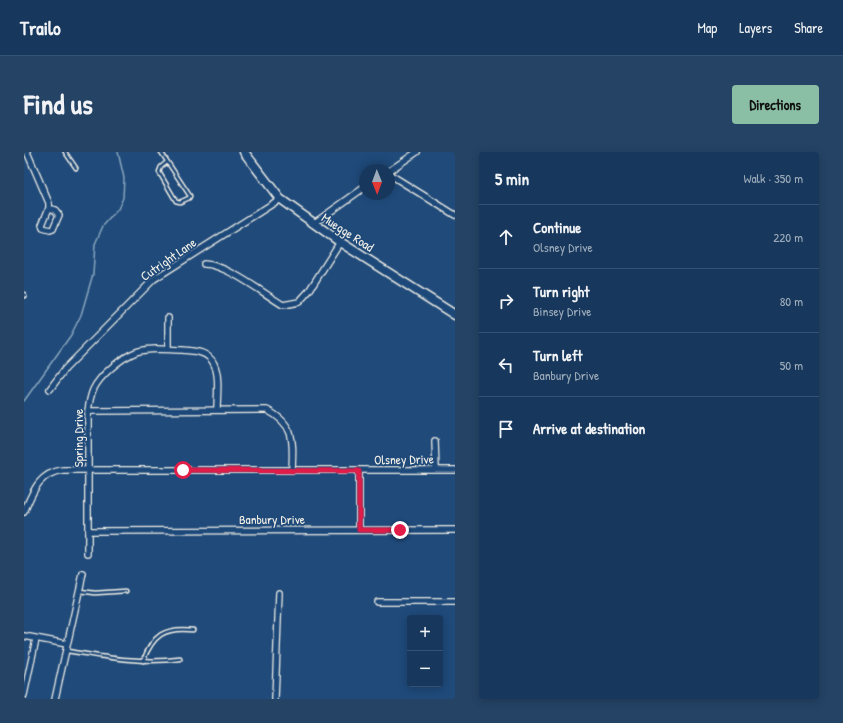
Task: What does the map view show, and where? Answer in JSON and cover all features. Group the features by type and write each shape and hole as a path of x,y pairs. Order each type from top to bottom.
{"main road":[{"name":"Muegge Road","path":"244,152 280,199 340,242 455,315"}],"street":[{"path":"27,152 49,203 49,208"},
{"path":"395,167 417,152"},
{"path":"395,178 455,215"},
{"path":"313,224 359,191"},
{"name":"Cutright Lane","path":"50,389 64,369 154,279 280,199"},
{"path":"204,264 212,264 224,269 283,305 299,302 309,291 340,242"},
{"path":"168,318 168,350"},
{"name":"Spring Drive","path":"88,554 88,411 89,400 93,389 113,367 137,352 168,350 196,351 210,358 214,363 216,372 216,410"},
{"path":"88,411 267,410 279,417 288,428 293,441 292,470"},
{"path":"435,441 436,469"},
{"name":"Olsney Drive","path":"24,512 37,486 46,474 63,470 455,470"},
{"path":"359,471 359,530"},
{"name":"Banbury Drive","path":"88,531 455,530"},
{"path":"55,699 83,574"},
{"path":"275,699 279,593"},
{"path":"377,602 455,602"},
{"path":"24,636 67,644"},
{"path":"24,694 36,638"}],"lane":[{"path":"65,152 76,168"},
{"path":"161,152 190,196 186,201 176,201 159,172 161,167 167,162"},
{"path":"80,591 95,593 126,591"},
{"path":"143,661 152,642 161,635 176,628 193,630"},
{"path":"66,651 143,661 158,662 180,659"}],"waterway":[{"path":"24,401 71,335 81,315 93,274 95,244 103,226 118,209 123,198 124,178 118,152"}],"route":[{"path":"183,470 359,471 359,530 400,530"}]}
